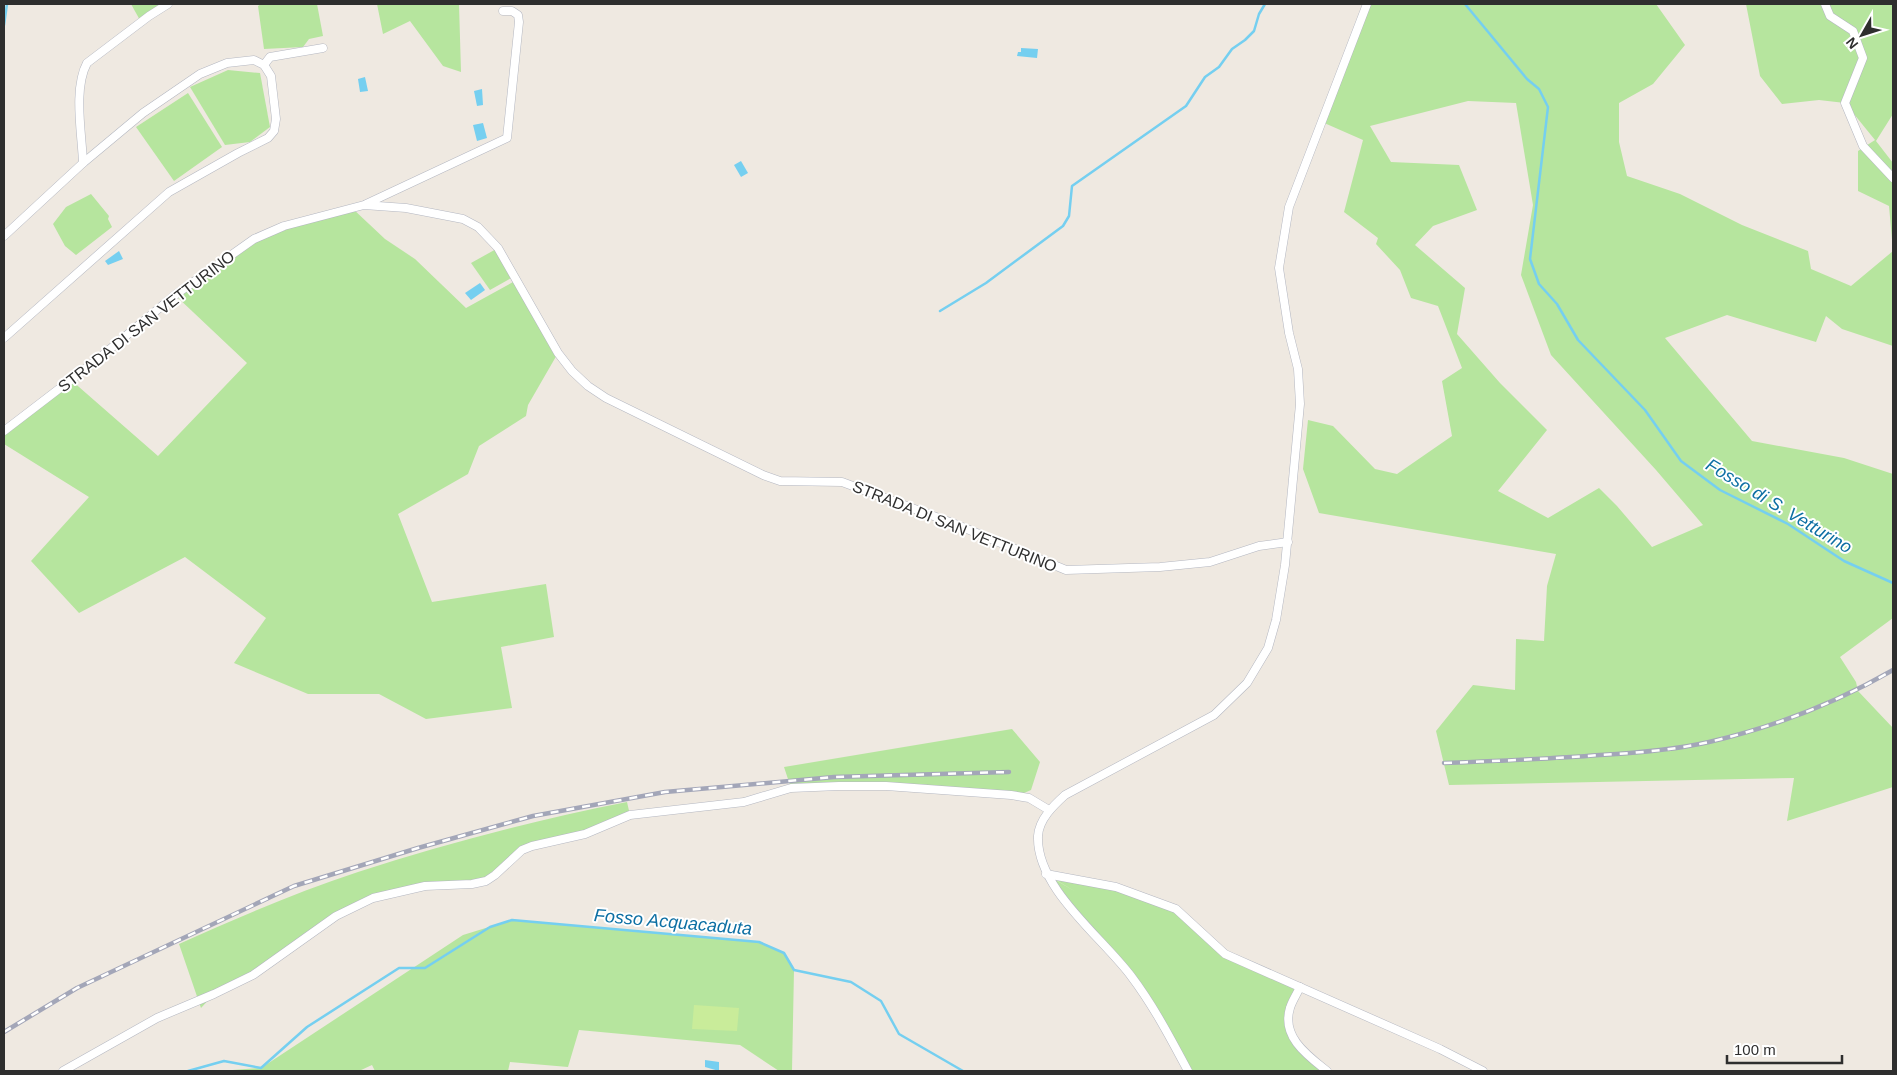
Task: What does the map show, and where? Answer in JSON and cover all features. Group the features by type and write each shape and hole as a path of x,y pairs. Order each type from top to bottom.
{"street":[{"path":"83,163 79,93 82,72 86,63 168,4"},
{"path":"1188,1071 1170,1036 1131,976 1081,920 1046,874 1040,854 1038,834 1049,810 1065,796 1153,746 1214,715 1247,683 1268,648 1276,620 1288,542 1300,404 1298,369 1289,333 1279,268 1288,206 1367,4"},
{"path":"1825,4 1830,16 1853,31 1864,58 1845,103 1863,146 1893,178"},
{"path":"364,205 507,138 519,22 518,15 512,11 503,11"},
{"path":"264,65 270,57 323,48"},
{"path":"4,236 83,163 143,113 200,74 227,63 254,60 264,65 271,76 276,119 274,131 268,138 170,192 4,338"},
{"name":"STRADA DI SAN VETTURINO","path":"4,431 98,359 175,295 254,239 284,226 364,205 406,208 463,220 478,228 498,248 558,353 572,371 588,386 606,398 763,475 780,480 842,482 955,524 1066,570 1160,567 1210,562 1258,546 1288,542"},
{"path":"63,1071 157,1018 253,975 336,916 373,898 425,886 472,884 486,881 522,850 585,834 630,815 744,802 791,788 839,786 886,786 1011,795 1029,798 1049,810"},
{"path":"1046,874 1116,887 1176,909 1225,954 1440,1049 1483,1071"},
{"path":"1300,987 1289,1009 1288,1030 1304,1052 1327,1071"}],"green space":[{"path":"131,4 168,4 141,22"},
{"path":"261,4 317,4 323,36 309,39 303,47 264,49 258,6"},
{"path":"377,4 459,4 461,72 443,66 410,21 383,34"},
{"path":"1367,4 1656,4 1685,45 1653,84 1619,103 1619,142 1627,176 1680,194 1742,225 1808,251 1811,269 1851,286 1893,251 1893,346 1842,329 1826,316 1816,342 1727,315 1665,338 1752,441 1844,458 1893,474 1893,618 1840,657 1856,682 1858,691 1893,728 1893,787 1787,821 1794,778 1449,785 1436,731 1473,685 1515,690 1516,639 1544,641 1547,586 1556,554 1319,513 1303,469 1308,420 1333,426 1375,469 1397,474 1452,436 1442,381 1462,368 1438,306 1411,298 1400,270 1376,244 1378,238 1344,212 1363,140 1322,122","holes":["1468,101 1516,103 1533,205 1521,275 1551,355 1656,470 1703,525 1652,547 1599,488 1548,518 1498,491 1547,430 1500,383 1457,334 1465,288 1415,245 1433,226 1477,210 1459,165 1391,162 1370,126"]},
{"path":"1746,4 1893,4 1893,114 1876,141 1893,163 1893,251 1889,206 1858,191 1858,151 1875,140 1845,103 1819,100 1782,104 1760,76"},
{"path":"228,70 260,73 270,127 250,142 225,145 190,87"},
{"path":"188,93 222,147 174,181 136,127"},
{"path":"91,194 109,216 108,219 112,227 76,255 65,246 53,224 66,207"},
{"path":"352,208 385,239 415,259 466,308 515,281 558,353 528,405 526,416 479,446 468,474 398,514 432,602 546,584 554,637 501,647 512,708 426,719 379,694 308,694 234,663 266,618 185,557 79,613 31,561 89,497 4,444 4,431 71,380 158,456 247,363 175,295 222,261 284,226"},
{"path":"498,248 513,277 490,290 471,263"},
{"path":"1012,729 1040,762 1031,790 1017,796 886,786 791,788 784,767"},
{"path":"627,802 630,815 585,834 532,846 486,881 425,886 373,898 336,916 253,975 214,994 201,1008 179,944 290,897 391,861 559,816"},
{"path":"1046,874 1116,887 1176,909 1225,954 1300,987 1289,1009 1288,1030 1327,1071 1188,1071 1131,976 1081,920 1052,878 1076,892"},
{"path":"512,920 759,942 784,953 794,970 792,1071 779,1071 740,1045 579,1030 568,1067 510,1062 508,1071 375,1071 372,1065 359,1071 219,1071 261,1068 463,935"},
{"path":"694,1005 739,1008 737,1031 692,1029"}],"water":[{"path":"1021,48 1038,49 1037,58 1017,56 1018,52 1021,52"},
{"path":"365,77 368,91 360,92 358,79"},
{"path":"482,89 483,105 477,106 474,91"},
{"path":"483,123 487,138 477,141 473,125"},
{"path":"741,161 748,173 741,177 734,165"},
{"path":"119,251 123,259 108,265 105,261"},
{"path":"480,283 485,290 471,300 465,293"},
{"path":"705,1060 719,1062 719,1071 705,1067"}],"waterway":[{"path":"4,25 7,4"},
{"path":"940,311 986,283 1063,226 1069,216 1072,186 1186,106 1205,77 1219,67 1232,49 1254,31 1259,14 1265,4"},
{"name":"Fosso di S. Vetturino","path":"1465,4 1527,79 1539,89 1548,107 1530,259 1539,284 1557,304 1578,340 1645,410 1681,461 1720,490 1788,524 1844,561 1893,583"},
{"name":"Fosso Acquacaduta","path":"188,1071 224,1061 261,1068 307,1027 399,968 425,968 490,927 512,920 759,942 784,953 794,970 851,982 881,1001 899,1034 963,1071"}],"railway":[{"path":"1444,763 1627,753 1696,745 1757,729 1804,713 1849,693 1893,670"},
{"path":"4,1032 77,988 294,886 418,848 533,816 665,792 834,777 1009,772"}]}
